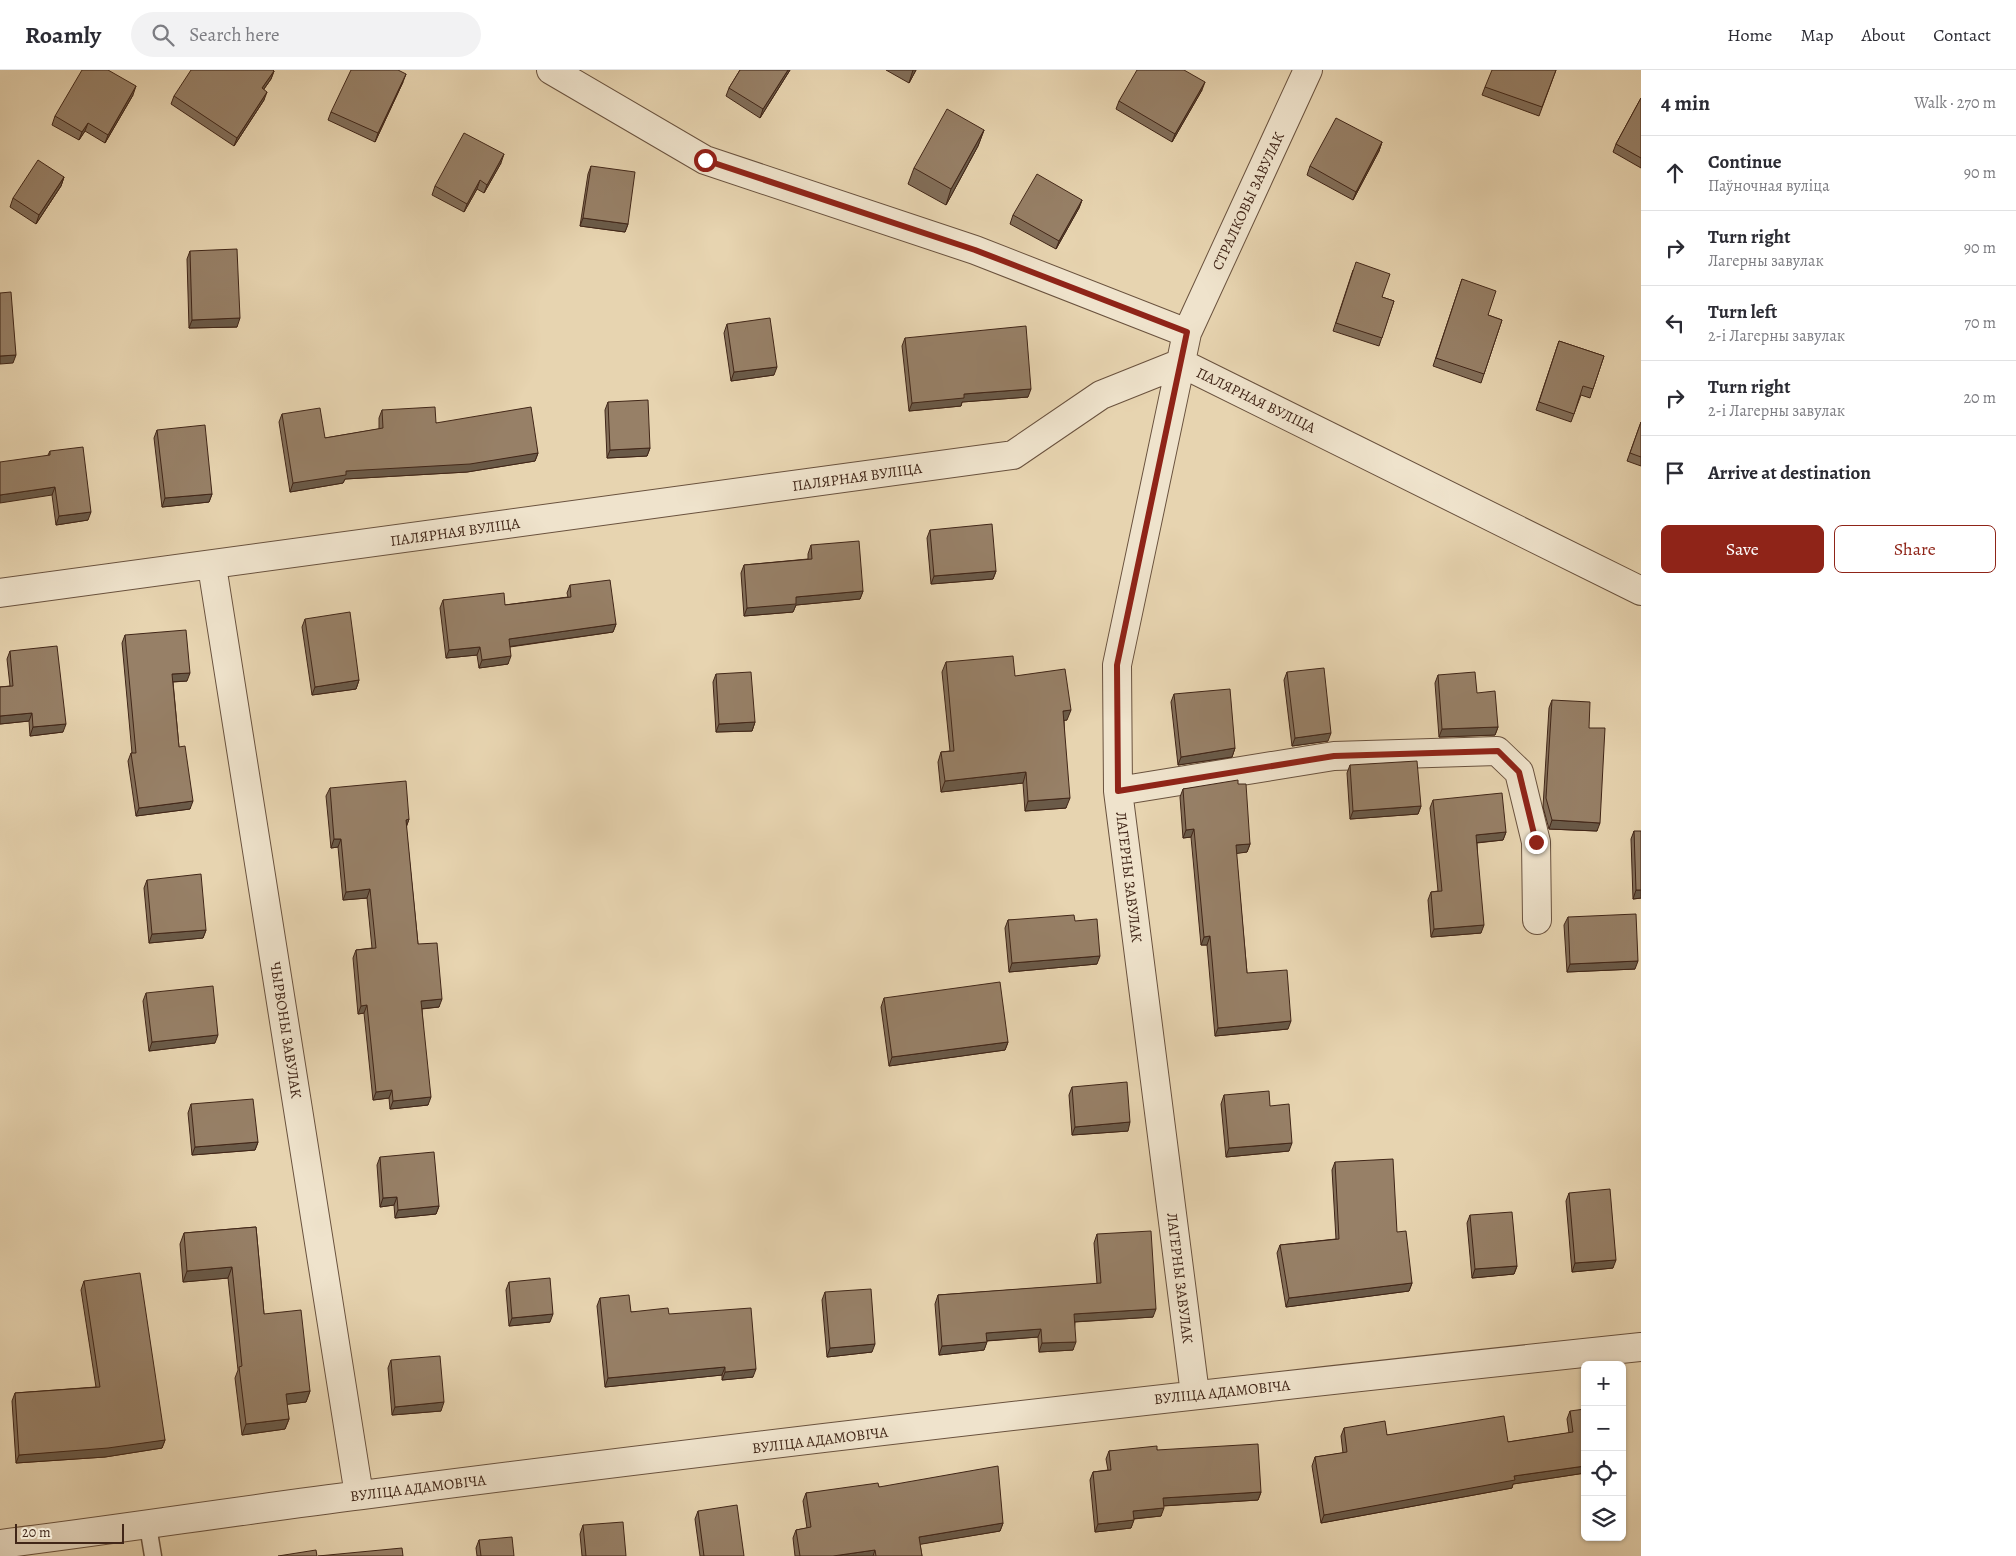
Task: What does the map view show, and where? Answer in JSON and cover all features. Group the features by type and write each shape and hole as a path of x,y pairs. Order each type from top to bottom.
{"street":[{"path":"550,70 705,160 975,250 1187,332"},
{"name":"СТРАЛКОВЫ ЗАВУЛАК","path":"1187,332 1308,70"},
{"name":"ЛАГЕРНЫ ЗАВУЛАК","path":"1187,332 1117,665 1118,791 1195,1394"},
{"name":"ПАЛЯРНАЯ ВУЛІЦА","path":"0,593 212,566 1013,455 1101,395 1181,363 1641,591"},
{"name":"ЧЫРВОНЫ ЗАВУЛАК","path":"212,566 359,1495"},
{"path":"1118,791 1334,756 1498,751 1519,772 1536,842 1537,920"},
{"name":"ВУЛІЦА АДАМОВІЧА","path":"0,1544 148,1526 359,1495 1195,1394 1641,1347"}],"lane":[{"path":"148,1526 153,1556"}],"building":[{"path":"82,70 108,70 136,86 108,135 88,123 82,132 55,116"},
{"path":"191,70 274,71 262,88 267,92 237,138 174,96"},
{"path":"351,70 398,70 406,74 378,133 331,112"},
{"path":"740,70 788,70 763,109 729,88"},
{"path":"1137,70 1184,70 1205,82 1175,134 1119,101"},
{"path":"1492,70 1556,70 1542,107 1485,87"},
{"path":"1641,98 1641,158 1616,144"},
{"path":"947,109 984,130 951,189 914,168"},
{"path":"1336,118 1382,142 1356,192 1310,166"},
{"path":"464,133 504,154 487,185 480,180 467,204 435,186"},
{"path":"38,160 64,177 39,215 13,198"},
{"path":"591,166 635,172 628,224 583,218"},
{"path":"1037,174 1082,200 1059,241 1013,215"},
{"path":"237,249 240,318 192,320 190,251"},
{"path":"1356,262 1390,274 1382,297 1394,301 1382,338 1336,323"},
{"path":"1462,279 1496,291 1488,315 1502,320 1484,374 1436,358"},
{"path":"11,292 16,355 0,356 0,293"},
{"path":"770,318 777,367 734,372 727,324"},
{"path":"1026,326 1031,389 964,394 964,398 912,403 905,338"},
{"path":"1559,341 1604,356 1593,389 1583,386 1574,414 1539,402"},
{"path":"648,400 650,448 610,450 608,402"},
{"path":"435,407 436,423 531,407 538,453 470,464 346,471 346,475 293,483 282,414 320,408 325,438 383,428 382,410"},
{"path":"1641,422 1641,457 1630,453"},
{"path":"205,425 212,494 165,498 157,430"},
{"path":"83,447 91,512 59,516 55,487 0,495 0,462 50,455 50,451"},
{"path":"992,524 996,571 934,576 930,530"},
{"path":"859,541 863,591 796,597 796,604 747,608 744,565 812,559 811,545"},
{"path":"610,580 616,624 509,639 511,656 482,660 480,647 449,650 443,600 504,593 505,605 571,597 570,585"},
{"path":"350,612 359,680 315,687 305,619"},
{"path":"186,630 190,673 172,674 179,747 185,746 193,801 139,808 131,753 136,753 125,635"},
{"path":"57,646 66,724 33,727 32,713 0,716 0,687 13,686 10,651"},
{"path":"1013,656 1015,676 1065,669 1071,710 1063,711 1070,798 1028,801 1026,772 945,781 941,752 954,751 946,662"},
{"path":"1324,668 1331,733 1295,738 1287,672"},
{"path":"751,672 755,722 719,724 716,674"},
{"path":"1475,672 1477,693 1495,691 1498,727 1442,729 1438,675"},
{"path":"1230,689 1235,748 1181,757 1174,694"},
{"path":"1552,700 1590,702 1589,728 1605,728 1600,823 1552,820 1546,798"},
{"path":"1417,761 1421,806 1353,811 1350,765"},
{"path":"1238,780 1238,784 1246,784 1250,844 1236,845 1247,973 1287,970 1291,1021 1218,1028 1210,936 1204,937 1194,829 1186,830 1183,789"},
{"path":"406,781 409,819 406,820 418,944 437,943 442,999 421,1001 431,1097 393,1101 392,1090 376,1092 367,1005 361,1006 356,950 376,948 370,889 346,892 341,839 334,839 330,788"},
{"path":"1502,793 1506,832 1476,835 1484,925 1434,929 1431,892 1442,891 1433,800"},
{"path":"1634,831 1641,831 1641,890 1636,890"},
{"path":"201,874 206,930 152,934 147,880"},
{"path":"1636,914 1638,961 1570,964 1568,917"},
{"path":"1074,915 1075,921 1097,919 1100,956 1012,963 1008,920"},
{"path":"1000,982 1008,1042 892,1057 884,998"},
{"path":"213,986 218,1035 152,1042 146,993"},
{"path":"1127,1082 1130,1122 1075,1127 1072,1087"},
{"path":"1269,1091 1270,1106 1289,1104 1292,1143 1229,1148 1224,1095"},
{"path":"253,1099 258,1142 195,1147 191,1104"},
{"path":"434,1152 439,1206 398,1210 397,1197 383,1198 380,1157"},
{"path":"1393,1159 1397,1232 1406,1231 1412,1283 1289,1298 1280,1245 1339,1239 1335,1162"},
{"path":"1610,1189 1616,1260 1575,1263 1569,1193"},
{"path":"1512,1212 1517,1266 1475,1269 1470,1215"},
{"path":"256,1227 264,1314 301,1310 310,1391 286,1394 289,1419 246,1424 239,1367 242,1366 232,1267 187,1271 184,1233"},
{"path":"1151,1231 1156,1309 1074,1314 1076,1342 1042,1343 1041,1329 986,1333 987,1342 942,1346 938,1295 1101,1283 1097,1234"},
{"path":"140,1273 165,1440 108,1448 19,1455 15,1393 100,1387 84,1281"},
{"path":"550,1278 553,1314 512,1318 509,1282"},
{"path":"871,1289 875,1344 830,1348 825,1292"},
{"path":"629,1295 631,1312 668,1308 669,1314 751,1308 756,1369 725,1372 725,1367 608,1378 600,1298"},
{"path":"440,1356 444,1402 395,1407 391,1360"},
{"path":"1581,1410 1581,1467 1514,1476 1515,1480 1324,1515 1315,1457 1347,1452 1344,1428 1385,1421 1387,1435 1504,1416 1508,1442 1573,1432 1570,1411"},
{"path":"1258,1444 1261,1492 1163,1498 1164,1508 1133,1511 1134,1520 1098,1524 1093,1472 1111,1470 1109,1451 1157,1446 1157,1450"},
{"path":"998,1466 1003,1523 919,1537 922,1556 876,1556 875,1550 833,1556 800,1556 796,1530 811,1527 806,1493 878,1483 879,1487"},
{"path":"737,1505 744,1556 704,1556 698,1511"},
{"path":"623,1522 626,1556 586,1556 583,1525"},
{"path":"512,1537 514,1556 481,1556 479,1540"},
{"path":"402,1548 403,1556 318,1556"},
{"path":"316,1550 317,1556 278,1556"}],"route":[{"path":"705,160 975,250 1187,332 1117,665 1118,791 1334,756 1498,751 1519,772 1536,842"}]}
